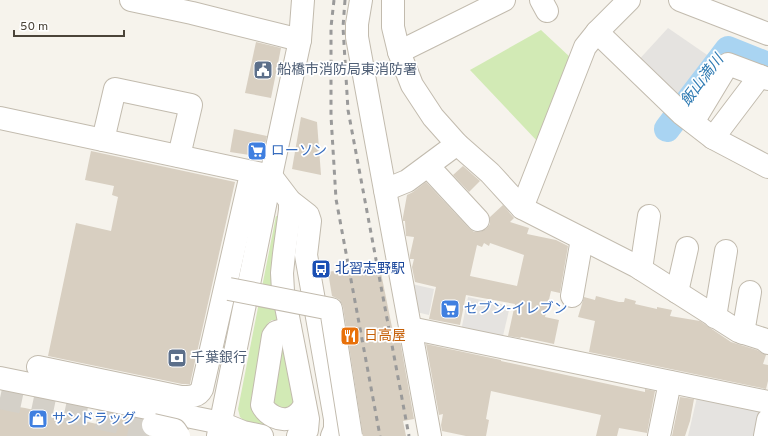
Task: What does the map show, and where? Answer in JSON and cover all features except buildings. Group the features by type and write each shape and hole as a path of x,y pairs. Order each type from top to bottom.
{"street":[{"path":"132,0 194,7 300,40"},
{"path":"219,429 300,40 303,0"},
{"path":"360,0 357,37 430,436"},
{"path":"393,0 393,27 399,52 412,85 433,116 457,144 490,173 522,208 641,269 738,331 763,339 768,343"},
{"path":"399,52 504,0"},
{"path":"522,208 585,47 597,32 629,0"},
{"path":"680,0 768,34"},
{"path":"597,32 683,114 713,138 768,167"},
{"path":"683,114 728,64 764,78 713,138"},
{"path":"103,140 115,89 191,105 179,156"},
{"path":"0,118 271,176 290,200 308,215 310,221 306,255 336,419 335,429 332,436"},
{"path":"385,190 406,181 457,144"},
{"path":"428,166 478,220"},
{"path":"38,367 181,397 194,396 200,393 249,183"},
{"path":"290,200 282,273 283,291 308,419 307,430 298,436"},
{"path":"641,269 649,216"},
{"path":"572,296 582,239"},
{"path":"677,292 686,248"},
{"path":"715,317 726,251"},
{"path":"229,289 331,309 342,367 351,436"},
{"path":"743,333 750,292"},
{"path":"290,328 276,332 273,336 262,405 265,412 273,417 284,418 291,418 296,415 305,405"},
{"path":"410,328 768,402"},
{"path":"0,378 219,429 262,436"},
{"path":"659,436 670,382"},
{"path":"765,436 768,420"},
{"path":"154,425 175,430 179,436"}],"green space":[{"path":"541,30 571,58 538,142 470,70"},
{"path":"276,216 282,218 279,321 272,320 268,323 251,399 252,404 282,430 247,423 240,417 238,409"},
{"path":"283,344 298,401 283,413 271,401"}],"shaded area":[{"path":"668,28 713,59 677,103 635,64"},
{"path":"407,283 434,289 429,315 412,311"},
{"path":"468,297 510,306 502,340 461,331"},
{"path":"698,393 762,405 761,436 688,436"}],"waterway":[{"name":"飯山満川","path":"667,129 728,49 768,65"}],"tunnel":[{"path":"0,398 172,434"}],"railway":[{"path":"334,0 331,27 331,116 336,199 380,436"},
{"path":"345,0 343,27 348,110 409,436"}],"place":[{"name":"船橋市消防局東消防署","path":"263,70"},
{"name":"ローソン","path":"257,151"},
{"name":"北習志野駅","path":"321,269"},
{"name":"セブン-イレブン","path":"450,309"},
{"name":"日高屋","path":"350,336"},
{"name":"千葉銀行","path":"177,358"},
{"name":"サンドラッグ","path":"38,419"}]}
